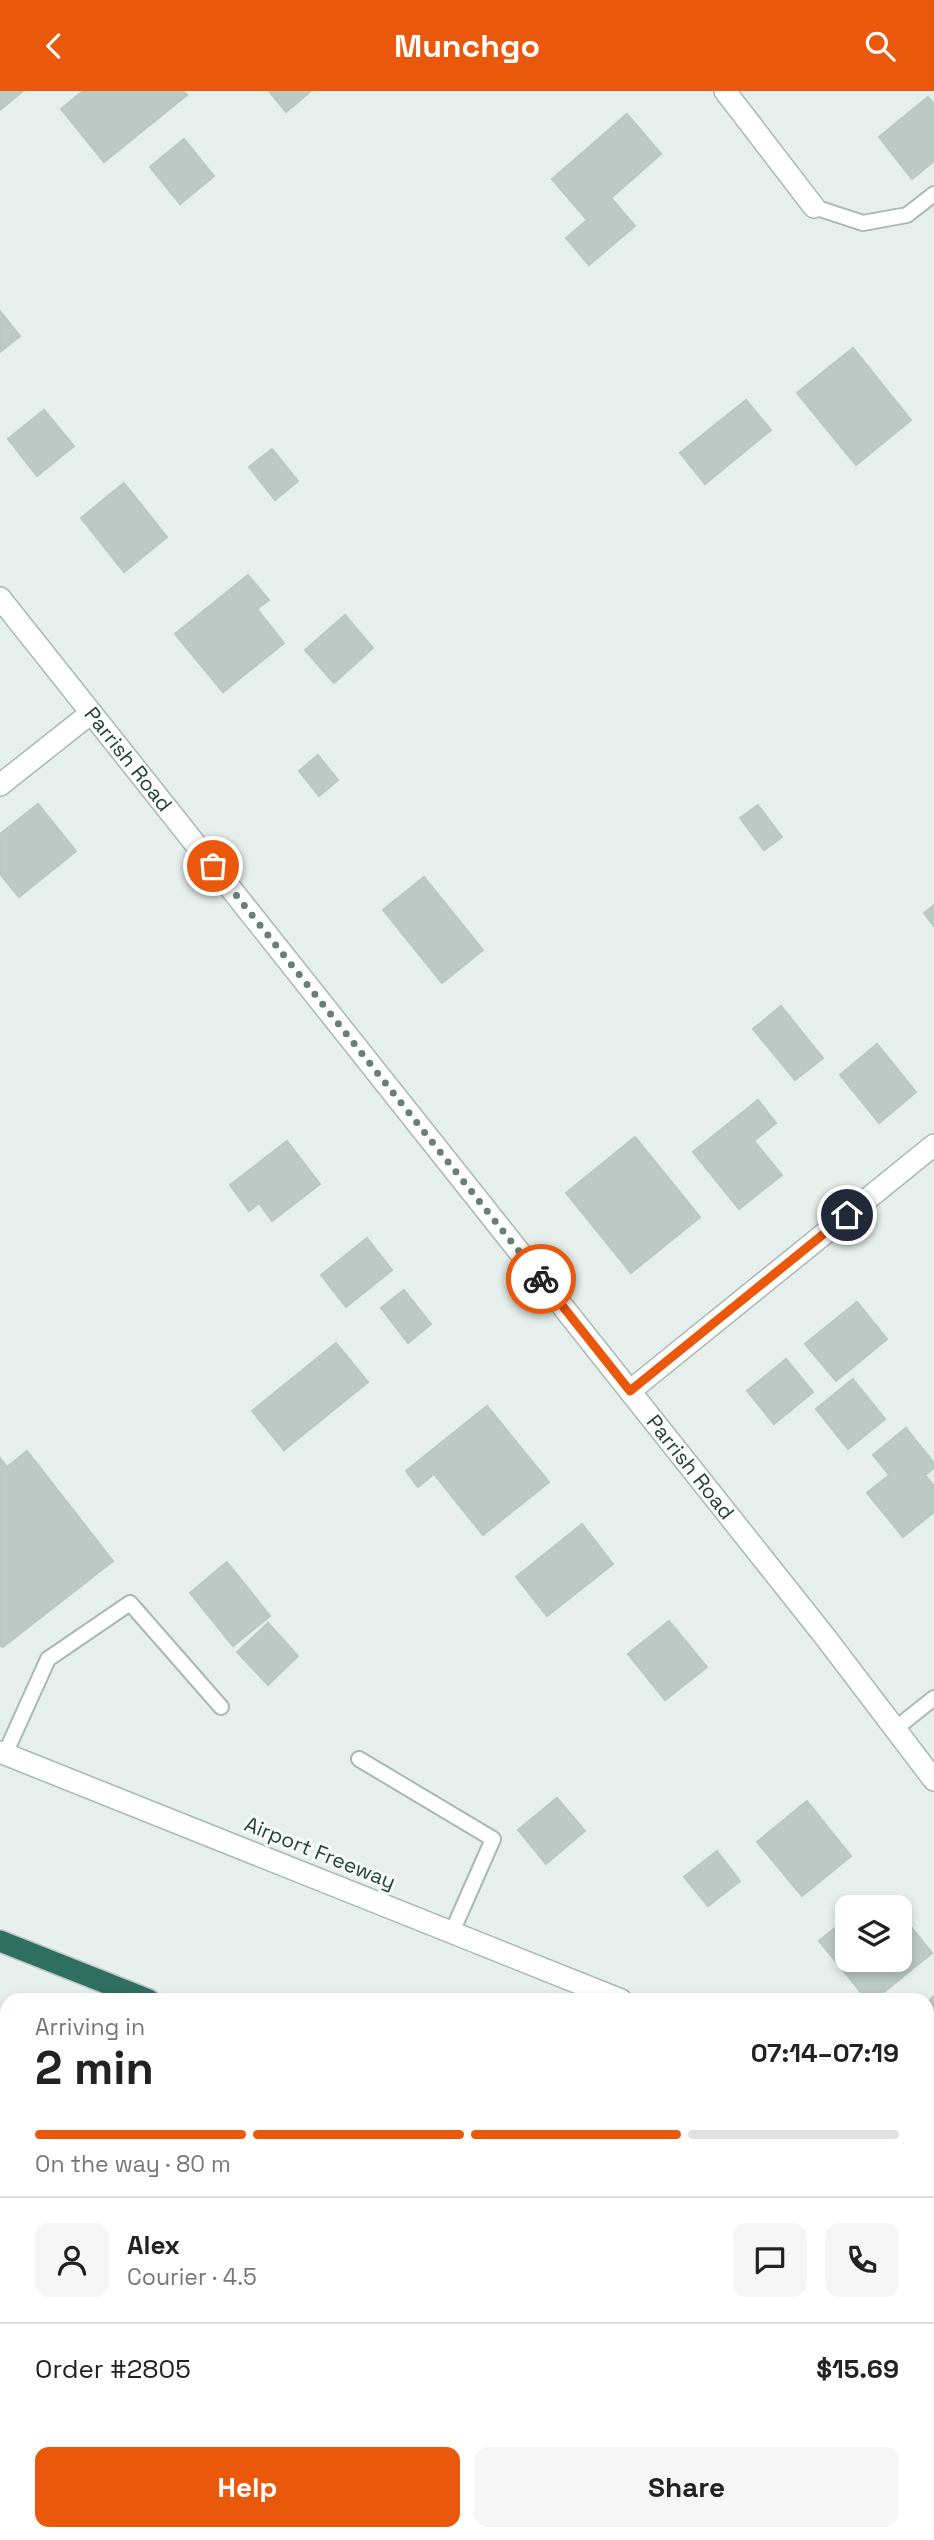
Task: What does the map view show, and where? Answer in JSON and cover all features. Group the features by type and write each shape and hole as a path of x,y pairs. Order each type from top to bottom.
{"highway":[{"path":"0,1941 131,1993"}],"street":[{"path":"725,91 814,207"},
{"name":"Parrish Road","path":"0,598 630,1391 934,1780"},
{"path":"0,785 91,713"},
{"path":"630,1391 934,1145"},
{"name":"Airport Freeway","path":"2,1753 603,1993"}],"lane":[{"path":"814,207 863,223 907,215 934,194"},
{"path":"2,1753 48,1660 130,1603 221,1707"},
{"path":"895,1729 934,1698"},
{"path":"359,1759 493,1839 452,1933"}],"building":[{"path":"0,91 23,91 0,110"},
{"path":"83,91 183,91 187,95 104,162 61,109"},
{"path":"269,91 311,91 286,112"},
{"path":"928,97 934,104 934,161 912,179 879,137"},
{"path":"627,114 661,154 611,198 635,226 589,265 566,238 587,220 552,179"},
{"path":"184,139 214,176 180,204 150,167"},
{"path":"0,311 20,336 0,352"},
{"path":"853,348 911,420 856,465 797,393"},
{"path":"746,400 771,430 705,484 680,453"},
{"path":"44,410 74,446 37,476 8,439"},
{"path":"272,449 298,481 275,500 249,467"},
{"path":"124,483 167,537 124,572 81,518"},
{"path":"248,575 269,600 257,609 284,643 223,692 175,634"},
{"path":"345,615 373,648 334,683 305,650"},
{"path":"318,755 338,780 319,796 299,771"},
{"path":"38,804 76,851 19,897 0,874 0,834"},
{"path":"758,805 782,837 764,850 740,818"},
{"path":"424,877 483,950 442,983 383,910"},
{"path":"934,905 934,926 924,913"},
{"path":"781,1006 823,1058 795,1080 753,1029"},
{"path":"877,1044 916,1092 879,1123 840,1075"},
{"path":"758,1100 776,1123 754,1141 782,1175 739,1209 693,1152"},
{"path":"635,1137 700,1217 631,1273 566,1193"},
{"path":"287,1141 320,1184 272,1221 259,1203 249,1211 230,1185"},
{"path":"367,1238 392,1270 346,1307 321,1275"},
{"path":"404,1290 431,1324 408,1343 381,1308"},
{"path":"857,1302 887,1339 836,1381 805,1344"},
{"path":"336,1343 368,1382 284,1450 252,1411"},
{"path":"786,1359 813,1392 774,1424 747,1391"},
{"path":"853,1379 885,1419 848,1449 816,1409"},
{"path":"487,1406 549,1482 483,1535 434,1474 418,1487 406,1471"},
{"path":"906,1428 934,1463 934,1468 925,1475 934,1486 934,1512 903,1537 867,1493 889,1475 873,1455"},
{"path":"27,1451 113,1561 3,1647 0,1646 0,1458 7,1467"},
{"path":"582,1524 613,1564 547,1616 516,1577"},
{"path":"227,1562 270,1616 233,1646 190,1593"},
{"path":"669,1621 707,1667 665,1700 628,1654"},
{"path":"268,1623 298,1656 268,1685 237,1652"},
{"path":"557,1798 585,1831 546,1864 518,1830"},
{"path":"807,1801 851,1856 802,1896 757,1842"},
{"path":"717,1851 740,1881 708,1906 684,1877"},
{"path":"835,1928 835,1961 819,1941"},
{"path":"912,1928 932,1953 912,1969"},
{"path":"844,1972 909,1972 883,1993 861,1993"}],"way so far":[{"path":"213,866 541,1279"}],"route":[{"path":"541,1279 630,1391 847,1215"}]}
